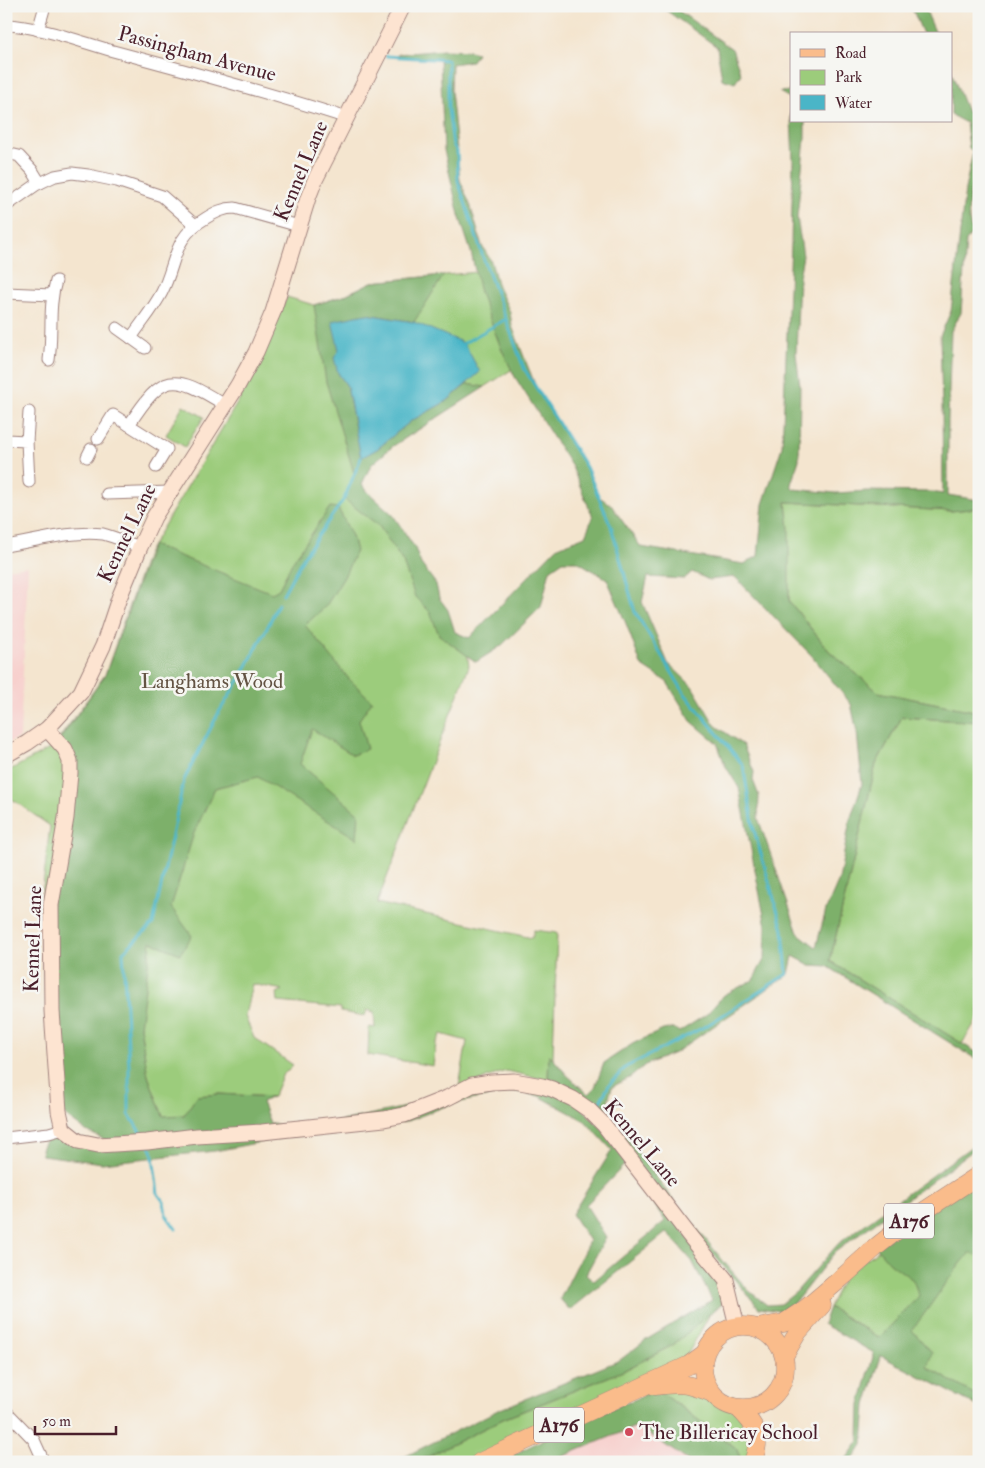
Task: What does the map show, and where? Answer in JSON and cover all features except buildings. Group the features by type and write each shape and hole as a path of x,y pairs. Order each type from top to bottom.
{"main road":[{"name":"A176","path":"757,1328 784,1323 805,1309 909,1221 979,1175"},
{"name":"A176","path":"784,1356 798,1332 845,1275"},
{"path":"738,1408 756,1406 772,1398 778,1391 785,1374 784,1356 780,1346 774,1338 757,1328 737,1326 726,1330 716,1337 709,1344 704,1354 703,1374 706,1384 712,1393 724,1403 738,1408 756,1428 757,1445 753,1462"},
{"name":"A176","path":"480,1462 689,1365 704,1354"},
{"name":"A176","path":"637,1389 680,1383 696,1386 712,1393"}],"street":[{"path":"38,30 45,6"},
{"name":"Kennel Lane","path":"404,6 315,180 270,320 256,352 154,516 119,598 103,646 81,692 46,729 65,750 70,761 66,818 51,905 52,1011 59,1111 63,1129 78,1141 98,1145 262,1132 384,1119 404,1115 447,1098 472,1085 514,1081 542,1086 573,1099 604,1124 692,1239 726,1280 737,1326"},
{"name":"Passingham Avenue","path":"6,25 38,30 246,87 347,118"},
{"path":"6,153 18,156 32,170 40,183"},
{"path":"6,206 40,183 55,176 72,173 117,181 162,196 194,224"},
{"path":"131,338 161,294 168,279 173,258 194,224 216,212 227,208 235,208 299,226"},
{"path":"49,360 52,295 56,281"},
{"path":"6,293 52,295"},
{"path":"117,328 145,348"},
{"path":"129,425 153,391 165,383 179,382 189,385 225,404"},
{"path":"28,482 27,441 29,412"},
{"path":"98,439 113,415 167,449 156,467"},
{"path":"6,440 27,441"},
{"path":"106,494 170,492"},
{"path":"6,546 74,534 91,534 104,535 140,547"},
{"path":"6,755 46,729"},
{"path":"6,1138 49,1133 63,1129"},
{"path":"6,1410 34,1440 44,1462"}],"shaded area":[{"path":"28,566 20,737 6,744 6,569"},
{"name":"The Billericay School","path":"637,1401 724,1462 504,1462"}],"green space":[{"path":"660,6 672,6 732,49 741,74 735,83 722,79 717,47"},
{"path":"911,6 924,6 935,32 922,32"},
{"path":"444,50 477,53 472,61 452,64 451,90 460,180 471,207 482,246 491,261 498,287 510,312 512,326 538,392 586,467 598,496 611,505 641,547 744,564 758,556 763,504 782,447 791,244 793,161 791,122 805,122 797,217 803,256 799,277 796,354 800,386 799,460 791,484 793,489 836,493 867,491 931,492 943,494 940,336 951,311 965,189 973,152 969,148 966,123 952,116 952,74 967,112 979,118 980,152 969,204 970,224 973,233 966,241 961,313 951,331 948,495 979,500 979,508 951,511 786,502 789,528 789,601 829,651 878,692 979,712 979,722 902,717 876,764 830,961 979,1054 979,1061 827,966 810,965 793,956 789,974 675,1053 645,1065 631,1077 612,1087 605,1112 623,1132 664,1188 724,1262 748,1290 767,1305 781,1304 796,1292 838,1244 979,1141 979,1146 835,1252 796,1301 779,1311 759,1308 582,1101 548,1080 549,1054 567,1075 588,1094 595,1087 604,1063 634,1043 663,1030 674,1028 679,1032 707,1014 724,995 753,980 765,958 766,926 739,788 725,765 717,743 691,721 667,682 641,665 607,579 577,561 563,561 550,570 541,607 501,646 476,662 439,635 430,612 415,597 403,562 379,526 344,499 354,473 326,382 314,305 343,296 372,282 444,275 414,322 366,314 339,350 338,373 347,386 361,457 377,449 411,421 447,401 467,384 485,387 393,446 371,465 362,484 393,515 415,548 421,564 436,584 439,598 448,610 455,632 469,638 556,548 585,536 593,517 572,467 515,377 501,348 480,293 444,150 440,60 397,57 398,54","holes":["692,572 709,580 735,577 812,656 851,704 857,732 862,784 850,820 839,880 826,910 816,947 798,933 758,818 759,796 753,780 754,772 743,745 715,725 692,686 668,663 642,602 648,577 684,579"]},
{"path":"790,91 790,98 779,92"},
{"path":"488,271 522,363 393,446 356,477 421,564 448,634 466,645 469,666 377,903 532,938 534,930 557,933 553,1058 549,1055 548,1080 506,1071 486,1078 458,1092 467,1041 441,1034 436,1044 433,1066 368,1055 369,1027 375,1028 374,1012 367,1010 365,1016 341,1012 341,1008 278,1002 277,993 283,990 252,984 245,1016 254,1038 293,1065 282,1076 273,1097 219,1094 198,1096 184,1115 163,1117 148,1076 140,1027 138,975 40,911 50,826 6,795 6,772 53,747 105,675 147,554 245,390 287,297 314,305 343,296 372,282"},
{"path":"183,405 204,417 185,447 166,435"},
{"path":"786,502 951,511 979,508 979,712 878,692 829,651 789,601"},
{"name":"Langhams Wood","path":"330,507 338,508 352,536 356,551 344,577 326,606 305,625 349,679 372,701 359,720 367,749 353,755 312,729 300,764 359,814 357,839 258,777 215,788 194,833 171,907 192,936 180,954 151,942 140,1027 148,1076 163,1116 184,1115 197,1096 219,1094 272,1097 262,1102 270,1123 293,1128 327,1124 447,1098 514,1081 573,1099 631,1158 586,1205 606,1237 586,1274 594,1281 665,1221 647,1193 653,1188 730,1297 673,1345 623,1371 503,1419 417,1462 394,1462 498,1410 620,1360 646,1340 712,1300 692,1261 667,1232 570,1310 560,1299 589,1241 572,1214 612,1150 585,1121 539,1096 514,1091 451,1104 405,1122 292,1136 215,1151 102,1163 42,1155 41,1149 49,1133 114,1144 86,1131 59,1111 51,905 70,773 58,742 105,675 152,545 272,593 279,589 293,561"},
{"path":"902,717 979,722 979,1016 962,1044 830,961 876,764"},
{"path":"979,1175 979,1397 829,1307 845,1275"},
{"path":"979,1175 979,1256 970,1253 912,1330 932,1353 927,1367 979,1397 979,1407 881,1356 866,1405 863,1445 851,1462 844,1462 859,1441 860,1404 874,1353 823,1324 829,1307 879,1338 919,1296 913,1280 890,1263 876,1247"},
{"path":"712,1310 679,1370 680,1383 718,1399 749,1419 753,1462 742,1462 736,1448 658,1390 644,1396 637,1389 480,1462 417,1462 503,1419 623,1371 673,1345"},
{"name":"The Billericay School","path":"658,1390 736,1448 742,1462 690,1462 637,1426 549,1462 498,1462 581,1421"}],"water":[{"path":"366,314 414,322 464,343 480,372 447,401 411,421 377,449 361,458 347,386 338,373 334,358 339,350 332,321"}],"waterway":[{"path":"386,56 448,60 448,109 453,145 457,151 458,181 484,260 522,363 586,467 611,526 635,612 685,694 743,765 754,830 783,930 787,974 706,1026 626,1067 609,1085 596,1109"},
{"path":"464,343 506,319"},
{"path":"283,594 304,556 344,499 361,458"},
{"path":"143,1137 129,1114 129,1066 123,952 153,924 184,780 219,712 241,677 278,604"},
{"path":"149,1146 152,1149 158,1194 164,1202 166,1215 176,1229"}],"place":[{"name":"The Billericay School","path":"629,1432"}]}
